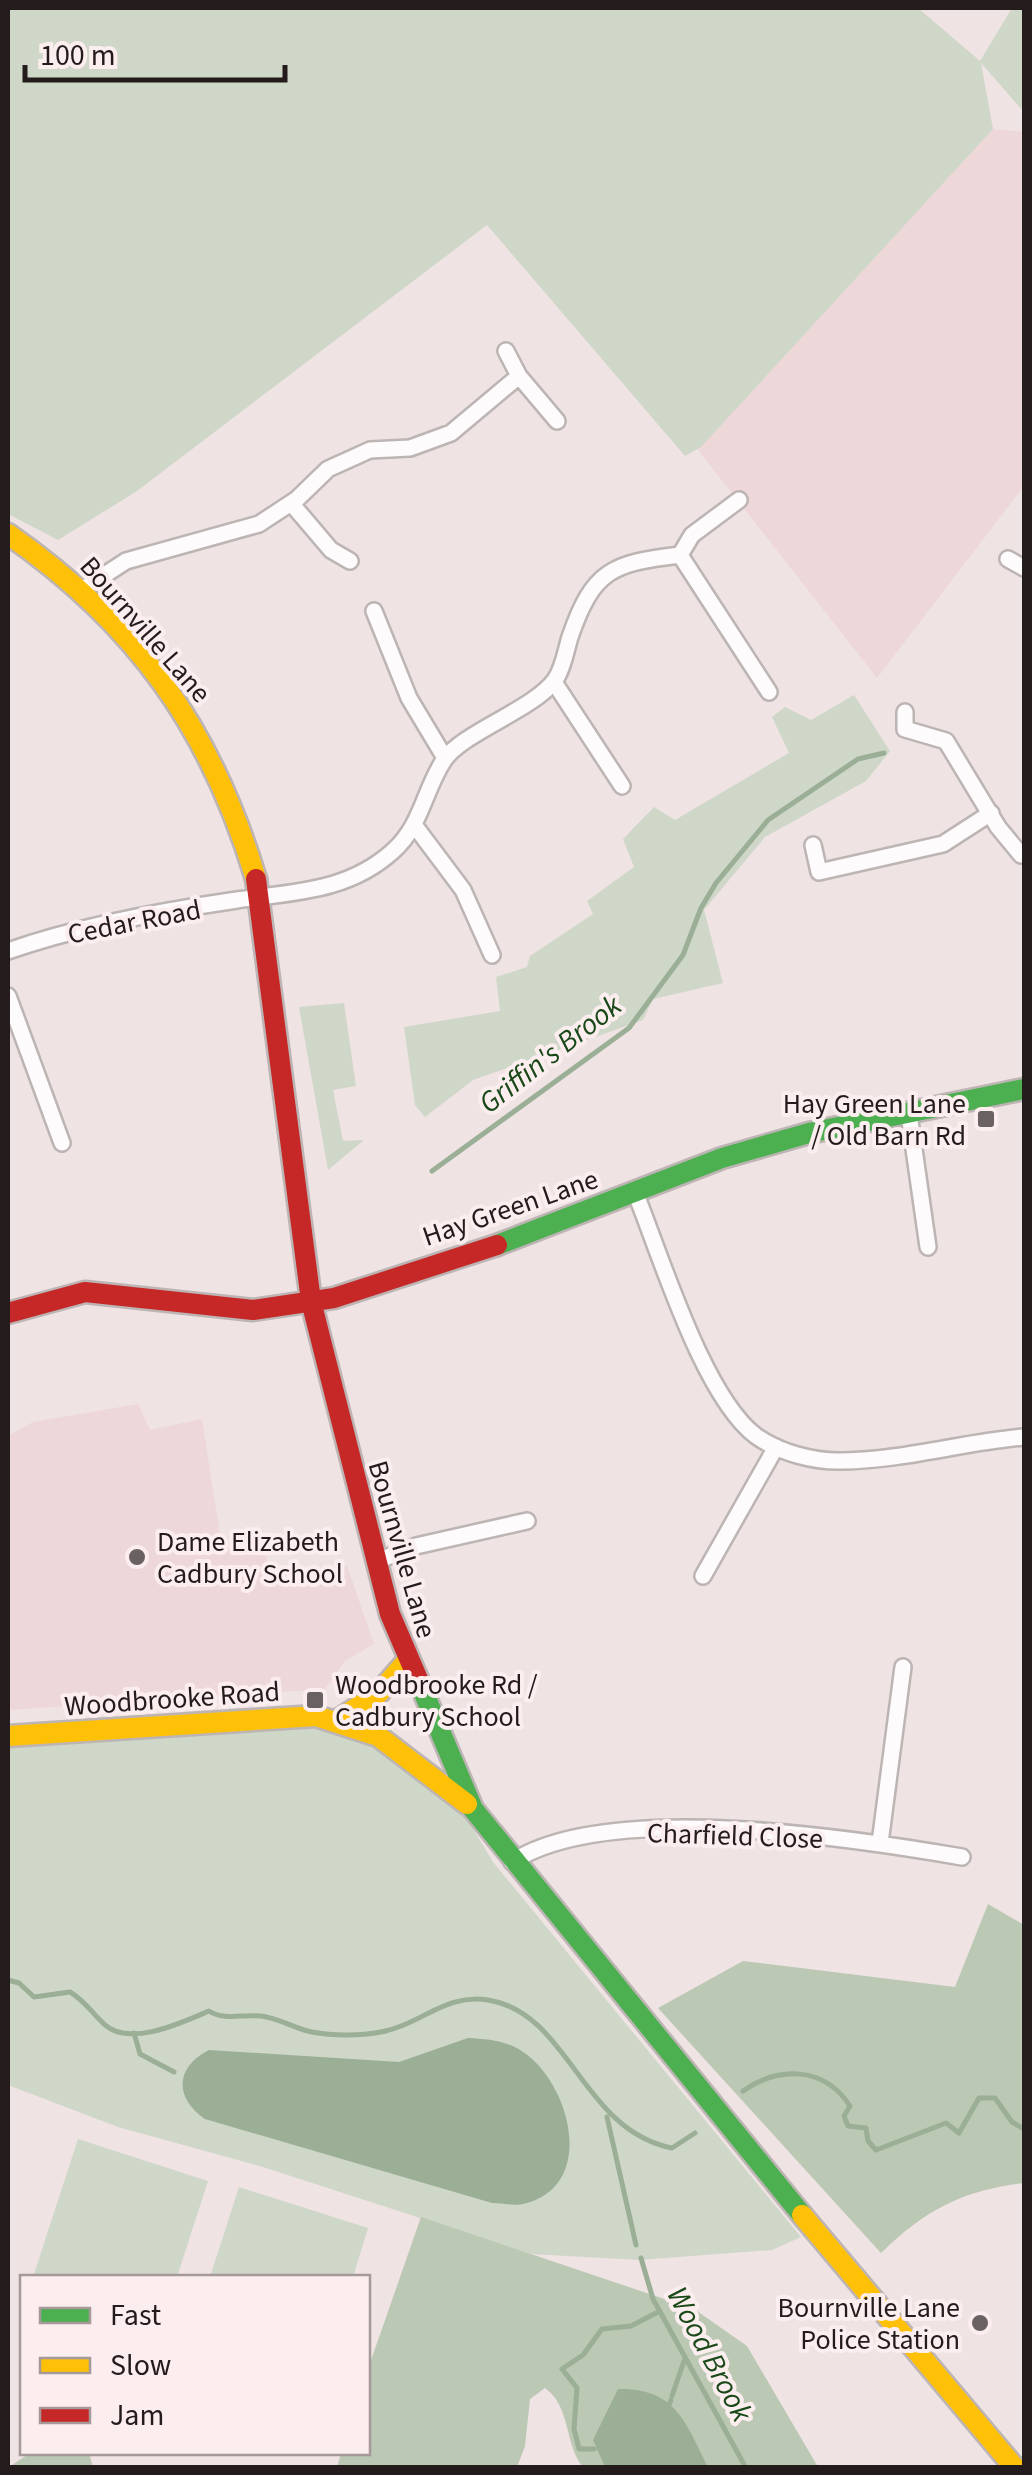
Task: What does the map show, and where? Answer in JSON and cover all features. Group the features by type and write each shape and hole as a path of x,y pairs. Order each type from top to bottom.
{"street":[{"path":"506,351 519,376 557,421"},
{"path":"80,590 126,561 259,524 292,503 328,469 370,450 410,448 451,433 519,376"},
{"path":"680,555 692,535 739,500"},
{"path":"292,503 331,550 350,561"},
{"name":"Bournville Lane","path":"8,534 80,590 196,728 216,768 262,898 312,1301 348,1461 407,1661 473,1810 709,2105 1015,2468"},
{"path":"492,955 463,890 414,826 445,758 554,682 581,605 593,586 626,562 680,555"},
{"path":"680,555 768,692"},
{"path":"1008,560 1024,568"},
{"path":"374,611 409,698 445,758"},
{"path":"554,682 622,786"},
{"path":"905,712 905,729 946,741 990,813 1023,855"},
{"path":"813,845 819,872 851,868 944,844 990,813"},
{"name":"Cedar Road","path":"8,951 40,940 306,893 363,872 393,851 414,826"},
{"path":"8,996 62,1142"},
{"name":"Hay Green Lane","path":"8,1313 85,1292 253,1310 312,1301 528,1234 722,1158 809,1133 1024,1089"},
{"path":"908,1114 928,1247"},
{"path":"635,1192 723,1400 755,1436 826,1461 1024,1436"},
{"path":"703,1576 776,1446"},
{"path":"377,1561 416,1546 527,1520"},
{"name":"Woodbrooke Road","path":"8,1736 341,1718 369,1704 391,1685 407,1661"},
{"path":"880,1843 903,1667"},
{"path":"341,1718 426,1767 473,1810"},
{"name":"Charfield Close","path":"512,1862 560,1841 605,1832 714,1829 880,1843 962,1857"}],"shaded area":[{"path":"8,8 918,8 980,61 1012,8 1024,8 1024,112 981,63 993,129 701,447 685,456 487,225 137,491 58,540 8,514"},
{"path":"993,129 1024,132 1024,486 877,678 698,450"},
{"path":"854,695 890,751 866,781 765,837 704,910 723,983 653,999 643,1020 473,1080 425,1117 415,1105 404,1027 500,1011 496,977 527,967 530,956 593,914 587,901 634,867 623,839 654,807 675,820 789,753 772,717 785,707 811,720"},
{"path":"344,1003 356,1086 333,1090 343,1141 364,1140 328,1170 299,1007"},
{"name":"Dame Elizabeth Cadbury School","path":"138,1404 150,1430 202,1419 222,1548 264,1543 270,1576 301,1569 313,1575 347,1566 374,1644 345,1661 325,1689 8,1710 8,1436 33,1422"},
{"path":"338,1728 441,1775 493,1862 801,2237 772,2250 639,2260 531,2254 263,2167 118,2127 8,2085 8,1748 240,1730"},
{"path":"988,1904 1024,1925 1024,2183 982,2191 946,2204 913,2225 881,2253 658,2008 743,1961 955,1987"},
{"path":"468,2038 506,2043 526,2054 542,2069 564,2111 568,2158 561,2178 546,2194 523,2204 492,2203 205,2119 184,2092 190,2065 209,2050 399,2062"},
{"path":"78,2139 208,2181 178,2275 34,2275"},
{"path":"239,2187 368,2228 354,2275 211,2275"},
{"path":"421,2217 694,2309 747,2346 818,2467 583,2467 559,2405 545,2388 530,2399 525,2446 517,2467 337,2468 340,2455 370,2455 370,2363"},
{"path":"618,2389 638,2390 666,2401 685,2422 708,2467 605,2467 593,2440"},
{"path":"27,2455 90,2455 93,2467 9,2467"}],"waterway":[{"name":"Griffin's Brook","path":"432,1171 629,1028 683,955 701,908 716,883 768,820 858,759 884,753"},
{"path":"8,1980 19,1983 34,1997 70,1992 104,2024 127,2034 156,2031 209,2011 228,2016 268,2017 306,2031 365,2034 395,2028 459,2001 488,2000 516,2009 539,2026 595,2097 641,2137 672,2148 695,2133"},
{"path":"134,2033 140,2054 174,2072"},
{"path":"743,2091 786,2074 814,2077 839,2093 850,2106 844,2116 848,2126 866,2128 868,2141 876,2150 946,2123 959,2133 979,2098 995,2098 1012,2122 1024,2129"},
{"name":"Wood Brook","path":"607,2117 636,2245"},
{"name":"Wood Brook","path":"641,2258 653,2299 746,2468"},
{"path":"594,2449 579,2449 574,2429 577,2388 562,2369 583,2355 602,2329 631,2326 660,2311"},
{"path":"672,2396 684,2361"},
{"path":"669,2405 671,2400"}],"traffic: fast":[{"path":"497,1245 722,1158 809,1133 1024,1089"},
{"path":"420,1684 473,1809 802,2215"}],"traffic: slow":[{"path":"8,534 95,605 163,684 216,774 256,879"},
{"path":"341,1718 378,1694 407,1661"},
{"path":"8,1736 316,1716 378,1736 467,1804"},
{"path":"802,2215 1015,2468"}],"traffic: jam":[{"path":"256,879 311,1301 390,1614 420,1684"},
{"path":"8,1313 85,1292 253,1310 334,1298 497,1245"}],"place":[{"name":"Hay Green Lane / Old Barn Rd","path":"986,1119"},
{"name":"Dame Elizabeth Cadbury School","path":"137,1557"},
{"name":"Woodbrooke Rd / Cadbury School","path":"315,1700"},
{"name":"Bournville Lane Police Station","path":"980,2323"}]}
